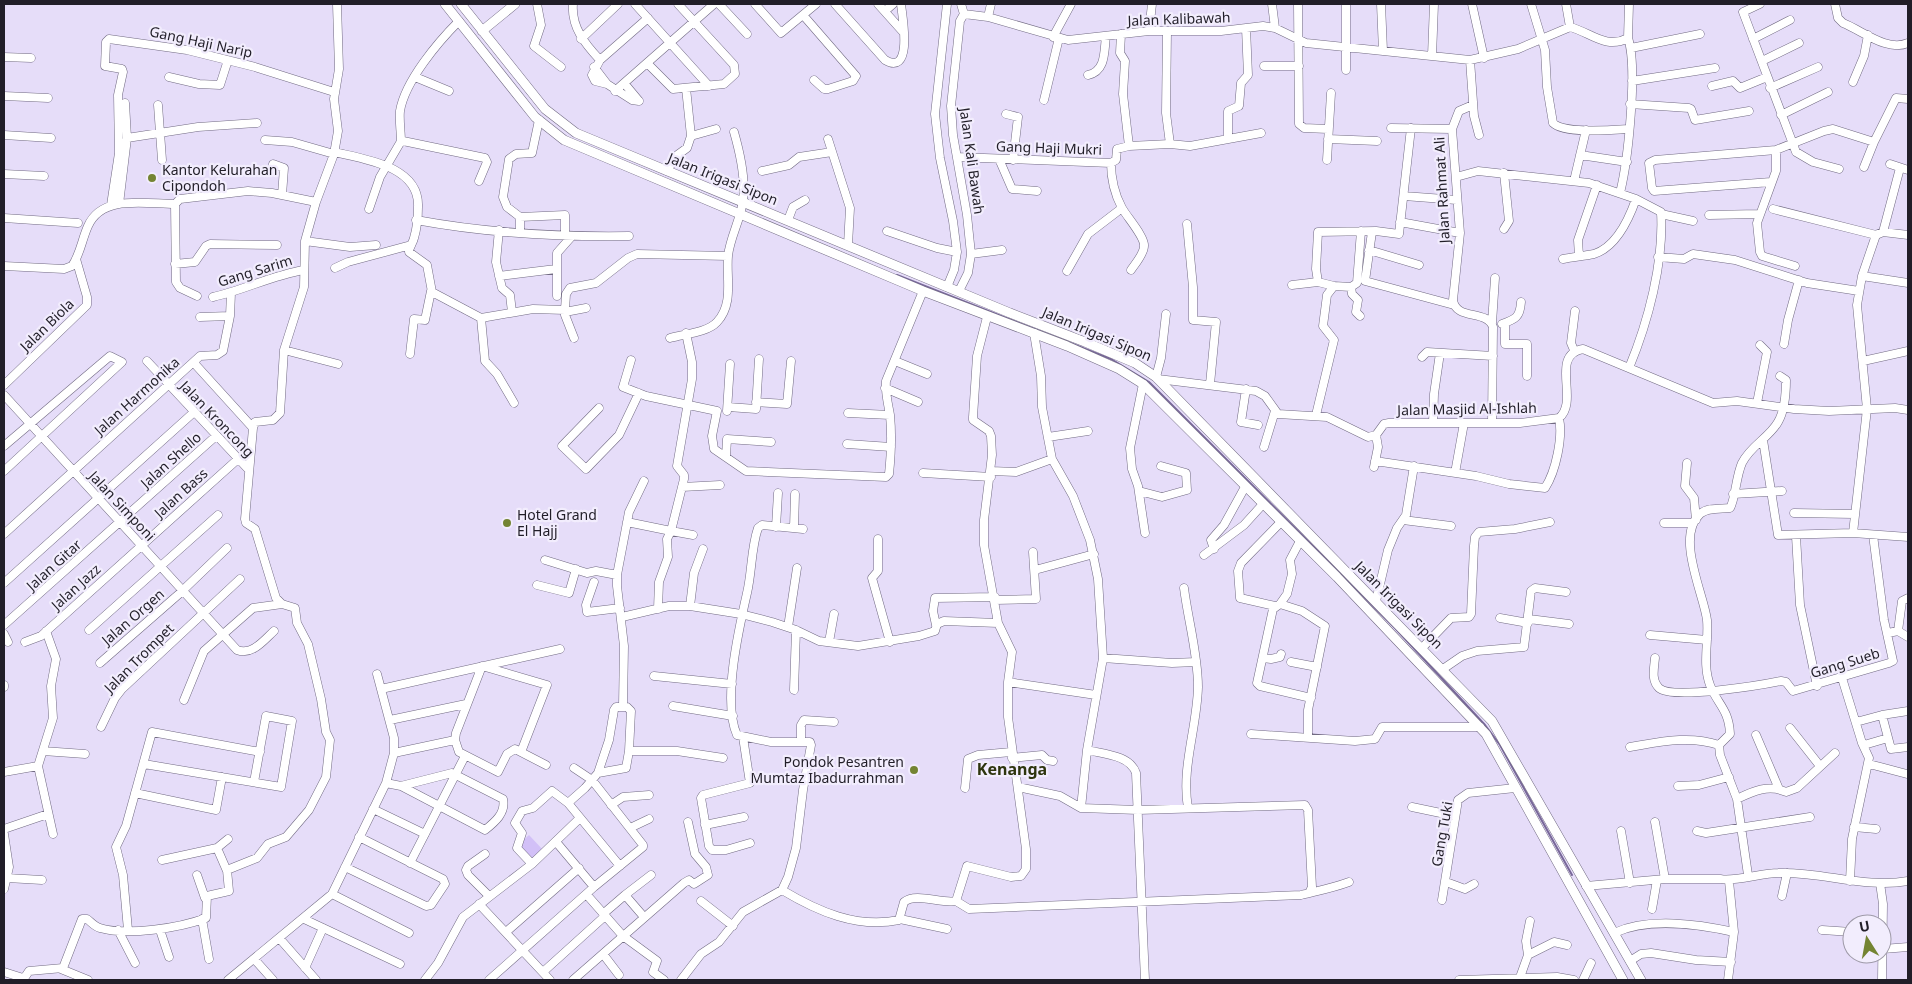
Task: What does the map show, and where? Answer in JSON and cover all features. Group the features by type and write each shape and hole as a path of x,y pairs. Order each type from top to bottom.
{"street":[{"path":"227,871 257,858 268,844 286,837 309,810 326,777 330,740 326,732 321,699 308,644 297,623 296,609 282,604 276,598 255,529 245,521 253,428 255,422 273,420 279,416 284,350 303,293 305,241 316,202 334,153 338,123 334,92 340,69 337,4"},
{"name":"Jalan Irigasi Sipon","path":"446,4 539,120 564,140 584,150 741,207 788,220 959,291 1141,376 1245,487 1300,541 1480,727 1492,743 1623,980"},
{"name":"Jalan Irigasi Sipon","path":"461,4 539,102 555,119 576,132 667,171 923,291 1141,376 1157,378 1443,669 1498,729 1641,980"},
{"path":"482,31 515,4"},
{"path":"537,4 541,25 534,46 561,67"},
{"path":"572,4 581,39 600,60"},
{"path":"581,39 618,4"},
{"path":"635,4 709,86"},
{"path":"648,64 672,88 726,83 735,74 736,69 678,4"},
{"path":"615,91 648,64 714,4"},
{"path":"719,4 747,34"},
{"path":"760,5 782,33 816,4"},
{"path":"835,4 889,62 899,60 904,54 901,4"},
{"path":"878,4 904,33"},
{"path":"885,11 893,4"},
{"path":"947,4 935,114 940,158 953,221 956,252 954,270 947,287"},
{"name":"Jalan Kali Bawah","path":"959,291 968,273 971,254 967,215 957,158 952,106 960,21 964,14 961,4"},
{"path":"988,17 991,4"},
{"path":"1044,100 1056,38 1072,4"},
{"path":"1149,31 1152,4"},
{"path":"1272,4 1275,28"},
{"path":"1298,4 1300,124 1304,128 1328,129"},
{"path":"1346,4 1346,70"},
{"path":"1380,4 1383,51"},
{"path":"1432,56 1434,4"},
{"path":"1472,4 1484,58"},
{"path":"1531,4 1546,50 1547,87 1553,123 1556,126 1586,130 1628,130"},
{"path":"1566,4 1570,27 1604,41 1615,42 1628,38"},
{"path":"1620,193 1627,162 1632,81 1631,48 1628,38 1629,4"},
{"path":"1760,4 1743,12 1762,61 1762,78 1770,88 1781,115 1784,147 1759,214 1759,238 1762,256 1795,266"},
{"path":"1835,4 1838,18 1843,23 1891,45 1900,47 1908,43"},
{"name":"Jalan Kalibawah","path":"964,14 988,17 1056,38 1079,40 1149,31 1263,26 1275,28 1299,41 1470,60 1518,49 1570,27"},
{"path":"804,15 856,76 854,81 828,89 824,89 814,80"},
{"path":"624,83 639,101 632,100 615,91 607,84 593,78 594,67 648,18"},
{"path":"1753,39 1790,20"},
{"path":"369,210 373,194 401,142 400,109 416,77 443,37 459,21"},
{"path":"1228,138 1228,110 1239,106 1241,83 1248,72 1246,28"},
{"path":"1167,31 1166,113 1170,144"},
{"path":"1121,34 1120,53 1125,61 1123,94 1129,146"},
{"path":"1631,48 1700,34"},
{"path":"1853,82 1864,56 1868,35"},
{"path":"1088,75 1096,73 1101,68 1106,36"},
{"name":"Gang Haji Narip","path":"115,204 119,153 118,95 123,72 122,69 105,66 106,42 109,39 165,46 228,60 334,92"},
{"path":"1762,61 1798,44"},
{"path":"4,57 31,58"},
{"path":"169,77 199,84 220,85 228,60"},
{"path":"1470,60 1473,104 1479,135"},
{"path":"1264,66 1299,66"},
{"path":"1770,88 1818,67"},
{"path":"1632,81 1715,68"},
{"path":"416,77 449,91"},
{"path":"1712,86 1733,81 1740,88 1762,78"},
{"path":"667,171 676,156 687,148 691,136 686,88"},
{"path":"1781,115 1828,92"},
{"path":"1327,160 1331,93"},
{"path":"4,96 48,98"},
{"path":"1864,167 1896,98 1908,99"},
{"path":"115,204 127,138 125,103"},
{"path":"158,104 162,160"},
{"name":"Jalan Rahmat Ali","path":"1454,305 1455,267 1460,233 1452,129 1459,111 1473,104"},
{"path":"1630,104 1692,109 1695,120 1749,111"},
{"path":"1006,114 1018,117 1013,160"},
{"path":"547,127 555,119"},
{"path":"539,120 532,153 516,154 509,159 503,197 507,207 520,217 565,216 569,236 557,253 558,296"},
{"path":"127,138 198,127 257,123"},
{"path":"1391,128 1452,129"},
{"path":"1318,282 1316,269 1318,232 1361,231 1398,234 1411,128"},
{"path":"691,136 716,129"},
{"path":"1771,182 1654,191 1649,163 1655,160 1784,147 1824,130 1833,129 1874,142"},
{"path":"1574,181 1586,130"},
{"path":"670,338 712,326 721,315 727,299 728,256 741,207 739,148 734,132"},
{"path":"1131,270 1143,250 1144,242 1122,208 1113,186 1110,163 1116,160 1117,149 1129,146 1170,144 1190,146 1261,133"},
{"path":"4,136 51,138"},
{"path":"828,139 850,208 848,246"},
{"path":"1328,139 1377,141"},
{"path":"265,140 292,142 387,166 414,185 418,203 414,239 408,250 410,254 427,265 432,291 425,320 414,319 410,354"},
{"path":"401,142 484,157 488,161 479,181"},
{"path":"1784,147 1801,156 1839,169"},
{"path":"762,171 789,165 798,157 832,152"},
{"path":"1580,155 1627,162"},
{"name":"Gang Haji Mukri","path":"957,158 1110,163"},
{"path":"999,159 1012,189 1037,192"},
{"path":"273,164 284,168 282,195"},
{"path":"1890,164 1908,170"},
{"path":"1853,533 1867,409 1857,304 1858,291 1862,276 1880,233 1900,168"},
{"path":"1456,177 1478,171 1574,181 1596,185 1620,193 1659,210 1661,214 1655,283 1645,326 1629,368"},
{"path":"1504,173 1510,221 1504,229"},
{"path":"4,174 44,176"},
{"path":"1579,256 1578,240 1596,185"},
{"path":"4,266 64,269 72,266 96,212 115,204 175,204 180,199 248,192 282,195 316,202"},
{"path":"1404,196 1458,200"},
{"path":"1563,259 1596,253 1613,240 1628,218 1636,199"},
{"path":"788,220 794,207 805,200"},
{"path":"175,204 175,264 178,286 197,296"},
{"path":"1066,271 1076,250 1088,234 1122,208"},
{"path":"1773,209 1880,233 1908,235"},
{"path":"1661,214 1693,221"},
{"path":"1710,215 1759,214"},
{"path":"520,217 520,232"},
{"path":"4,218 78,223"},
{"path":"416,220 449,226 569,236 630,236"},
{"path":"1400,222 1460,233"},
{"path":"1187,224 1193,287 1193,320 1216,322 1210,384"},
{"path":"499,230 496,262 502,288 510,295 512,312"},
{"path":"887,231 937,248 956,252"},
{"path":"1292,285 1318,282 1334,286 1351,287 1357,281 1361,231"},
{"path":"1372,232 1364,278 1367,283 1454,305 1460,311 1486,318 1493,325"},
{"path":"305,241 350,247 376,245"},
{"path":"175,264 195,262 206,246 210,244 277,245"},
{"path":"335,268 348,262 411,245"},
{"path":"971,254 1002,250"},
{"path":"1369,250 1419,265"},
{"path":"574,338 565,311 567,290 596,283 632,256 649,253 677,256 728,256"},
{"path":"1658,257 1680,259 1697,254 1739,261 1799,280 1858,291"},
{"name":"Jalan Biola","path":"4,385 87,305 87,297 76,259"},
{"path":"499,276 556,269"},
{"name":"Gang Sarim","path":"213,297 231,293 283,274 304,270"},
{"path":"1862,276 1908,283"},
{"path":"1492,423 1495,278"},
{"path":"1784,344 1788,320 1799,280"},
{"path":"1316,415 1334,340 1323,326 1327,296 1334,286"},
{"path":"1351,287 1352,294 1358,300 1356,312 1360,316"},
{"path":"432,291 481,318 534,308 565,311 586,308"},
{"path":"732,471 882,478 889,474 891,447 890,415 885,388 886,381 896,361 923,291"},
{"path":"200,317 230,316 231,293"},
{"path":"1493,325 1516,319 1520,314 1521,302"},
{"path":"1574,350 1571,343 1575,311"},
{"path":"1166,314 1157,378 1261,392 1275,411 1283,416 1316,415 1336,420 1368,437 1376,435 1378,447 1374,464 1414,466 1509,484 1545,488 1559,446 1562,431 1559,418 1564,414 1566,402 1566,367 1569,355 1574,350 1582,349 1712,402 1757,403 1784,408 1829,411 1895,408 1908,410"},
{"name":"Jalan Harmonika","path":"4,534 203,355 216,355 223,351 230,316"},
{"path":"956,901 967,866 1011,877 1021,876 1025,872 1026,849 1008,717 1008,682 1012,652 998,623 984,545 984,520 992,455 989,431 973,420 977,356 987,317"},
{"path":"481,318 485,361 496,374 514,403"},
{"path":"1505,323 1505,344 1527,344 1527,376"},
{"path":"658,609 659,582 668,558 667,539 671,531 684,475 677,466 693,369 686,333"},
{"path":"1034,333 1041,376 1042,407 1052,459 1073,496 1094,554 1098,579 1103,658 1087,750 1080,808"},
{"path":"1757,403 1767,352 1760,345"},
{"path":"284,350 338,364"},
{"path":"1863,360 1908,351"},
{"path":"1422,357 1427,352 1493,356"},
{"path":"1433,423 1434,394 1440,352"},
{"path":"4,446 110,356 122,362 4,471"},
{"path":"728,407 756,409 759,359"},
{"path":"631,360 624,387 639,393 717,411 727,411 730,364"},
{"name":"Jalan Kroncong","path":"147,361 193,413 248,469"},
{"path":"756,402 787,404 791,361"},
{"path":"896,361 926,374"},
{"path":"194,363 253,428"},
{"path":"1141,376 1130,444 1132,469 1139,491 1145,533"},
{"path":"1664,523 1694,521 1706,510 1730,508 1733,503 1737,473 1749,450 1778,424 1784,408 1786,380 1780,376"},
{"path":"885,388 918,402"},
{"path":"1246,389 1241,422 1258,425"},
{"path":"599,408 562,446 586,469 619,435 639,393"},
{"name":"Jalan Simponi","path":"4,395 237,650 253,650 274,631"},
{"path":"717,411 712,445 718,453 746,471"},
{"path":"1264,447 1275,411"},
{"path":"4,583 97,497 193,413"},
{"path":"848,414 890,415"},
{"name":"Jalan Masjid Al-Ishlah","path":"1376,435 1384,424 1388,423 1520,423 1559,418"},
{"path":"1455,473 1464,423"},
{"path":"1048,436 1088,431"},
{"name":"Jalan Shello","path":"120,522 216,436"},
{"path":"726,457 727,439 770,442"},
{"path":"1763,440 1777,532 1781,535 1853,533 1908,537"},
{"path":"847,444 891,447"},
{"name":"Jalan Bass","path":"141,545 238,459"},
{"path":"923,473 991,474 1016,472 1052,459"},
{"path":"1687,463 1685,486 1694,498 1694,521 1691,540 1692,563 1705,610 1709,680 1713,691 1725,710 1730,731 1730,734 1719,745"},
{"path":"1139,491 1162,497 1187,490 1186,473 1160,466"},
{"path":"1376,601 1388,550 1396,528 1406,515 1414,466"},
{"path":"623,706 624,646 617,575 632,504 644,481"},
{"path":"682,487 720,486"},
{"path":"1214,548 1211,540 1224,526 1245,487"},
{"path":"1733,494 1782,491"},
{"path":"776,527 778,493"},
{"path":"794,528 795,494"},
{"path":"1204,555 1244,525 1263,504"},
{"path":"1794,513 1854,514"},
{"path":"89,630 218,515"},
{"path":"1403,520 1451,526"},
{"name":"Jalan Gitar","path":"4,625 120,522"},
{"path":"627,522 693,535"},
{"path":"1281,522 1244,557 1238,571 1240,598 1302,611 1325,626 1308,710 1308,737"},
{"path":"1422,648 1451,618 1469,616 1471,614 1475,537 1479,532 1515,529 1550,522"},
{"path":"681,980 701,954 719,942 743,912 782,890 788,878 796,848 803,790 812,747 810,742 771,742 737,735 733,716 732,684 741,614 747,594 758,528 762,526 803,529"},
{"name":"Gang Sueb","path":"1713,691 1781,681 1786,682 1793,691 1817,686 1893,660 1884,616 1873,535"},
{"path":"1796,536 1800,605 1817,686"},
{"path":"878,539 878,571 872,578 890,642"},
{"path":"1300,541 1290,560 1292,574 1287,594 1273,609 1258,685 1310,698"},
{"name":"Jalan Jazz","path":"25,642 38,638 141,545"},
{"name":"Jalan Orgen","path":"100,663 183,590 226,548"},
{"path":"690,606 694,574 703,549"},
{"path":"622,617 674,605 690,606 741,614 792,628 819,641 858,646 890,642 935,631 936,625 933,611 935,598 1036,599 1033,552"},
{"path":"1035,570 1094,554"},
{"path":"545,560 588,573 596,571 617,575"},
{"path":"794,690 792,628 797,568"},
{"path":"537,585 569,594 576,569"},
{"name":"Jalan Trompet","path":"100,727 114,698 122,689 203,612 240,580"},
{"path":"594,582 586,605 587,612 620,608"},
{"path":"1184,588 1196,662 1198,687 1195,723 1185,777 1188,808"},
{"path":"1443,669 1462,656 1477,651 1524,647 1530,591 1535,588 1566,592"},
{"path":"1898,631 1902,600 1908,598"},
{"path":"184,700 204,651 253,608 282,604"},
{"path":"828,642 834,614"},
{"path":"1884,616 1900,616"},
{"path":"1500,618 1569,624"},
{"path":"936,625 947,621 998,623"},
{"path":"46,631 56,659 51,686 53,718 38,766 53,834"},
{"path":"1888,633 1898,631 1908,637"},
{"path":"4,634 8,642"},
{"path":"1650,635 1707,640"},
{"path":"382,689 560,649"},
{"path":"1263,658 1272,659 1280,657 1281,654"},
{"path":"1103,658 1172,663 1196,662"},
{"path":"1655,658 1653,677 1658,687 1663,691 1684,693 1713,691"},
{"path":"1291,662 1317,668"},
{"path":"482,666 466,704 455,740 459,752 498,772 511,751 515,749 546,765"},
{"path":"482,666 547,685 521,752"},
{"path":"232,979 332,894 386,783 394,753 390,720 377,674"},
{"path":"654,676 732,684"},
{"path":"1842,678 1869,758 1854,827 1850,881"},
{"path":"1008,682 1096,695"},
{"path":"390,720 466,704"},
{"path":"598,773 625,769 629,751 631,712 623,706"},
{"path":"568,803 598,773 609,740 614,710 623,706"},
{"path":"673,706 733,716"},
{"path":"1856,722 1908,711"},
{"path":"1882,715 1891,749 1908,747"},
{"path":"144,764 281,787 292,721 266,716 254,782"},
{"path":"801,742 801,725 804,720 834,722"},
{"path":"1252,734 1355,741 1372,740 1377,737 1379,730 1384,727 1480,727"},
{"path":"1790,728 1820,766"},
{"path":"128,930 124,875 116,847 126,826 152,732 260,752"},
{"path":"1756,734 1779,789"},
{"path":"743,737 750,783 701,796 709,846 712,850 726,850 750,843"},
{"path":"1864,745 1888,738"},
{"path":"394,753 455,740"},
{"path":"1630,747 1675,740 1702,740 1719,745"},
{"path":"1719,745 1720,755 1737,799 1748,875"},
{"path":"1087,750 1121,758 1134,767 1138,782 1144,980"},
{"path":"43,751 85,754"},
{"path":"629,751 676,751 723,758"},
{"path":"1737,799 1749,793 1772,787 1786,792 1797,788 1835,753"},
{"path":"965,788 968,759 978,755 1042,755 1047,760 1053,760"},
{"path":"410,863 465,756"},
{"path":"1869,764 1907,774"},
{"path":"4,772 38,766"},
{"path":"489,980 523,952 594,887 643,848 643,845 592,780 574,768"},
{"path":"386,783 401,786 486,830 499,820 504,803 503,799 452,773 401,786"},
{"path":"135,793 216,810 222,777"},
{"path":"1678,786 1699,785 1729,777"},
{"path":"1018,787 1060,796 1080,808 1138,810 1307,806 1312,856 1312,887 1310,891"},
{"name":"Gang Tuki","path":"1442,900 1458,800 1464,795 1516,788"},
{"path":"532,864 517,848 522,833 515,823 522,812 533,808 552,791 568,803 620,866"},
{"path":"611,805 623,797 650,795"},
{"path":"1412,807 1455,816"},
{"path":"373,809 425,834"},
{"path":"4,829 48,814"},
{"path":"705,825 744,817"},
{"path":"1697,831 1706,833 1810,817"},
{"path":"424,980 438,963 463,917 557,843 580,818"},
{"path":"630,828 649,819"},
{"path":"573,980 686,881 698,884 708,875 706,867 695,854 688,822"},
{"path":"1652,909 1661,879 1655,822"},
{"path":"1854,827 1876,829"},
{"path":"1621,832 1630,882"},
{"path":"4,834 9,862 4,889"},
{"path":"345,867 426,906 431,905 445,884 443,879 359,837"},
{"path":"162,860 217,848 228,839"},
{"path":"557,843 594,887"},
{"path":"206,898 228,892 227,871 217,848"},
{"path":"485,854 466,870 468,875 489,896"},
{"path":"506,932 579,868"},
{"path":"1586,886 1661,879 1721,879 1729,881 1748,875 1787,873 1850,881 1908,882"},
{"path":"1782,896 1787,873"},
{"path":"61,969 82,919 87,919 99,928 160,930 202,919 207,914 206,898 197,875"},
{"path":"479,904 545,977 604,915 625,895 651,875"},
{"path":"7,878 42,880"},
{"path":"1728,980 1734,932 1729,881"},
{"path":"900,918 904,902 908,899 956,901 969,909 1301,895 1310,891 1333,889 1349,882"},
{"path":"1446,882 1465,889 1474,884"},
{"path":"1880,883 1883,914"},
{"path":"782,890 821,911 843,918 868,922 889,922 900,918 946,929"},
{"path":"332,894 409,933"},
{"path":"587,895 623,936 657,961 653,972 664,980"},
{"path":"625,895 644,916"},
{"path":"701,900 733,926"},
{"path":"202,919 209,959"},
{"path":"304,919 400,964"},
{"path":"1519,979 1528,955 1526,941 1530,921"},
{"path":"1614,933 1647,925 1695,925 1734,932"},
{"path":"305,968 323,928"},
{"path":"118,930 135,963"},
{"path":"160,930 169,957"},
{"path":"1822,930 1842,931"},
{"path":"280,939 316,980"},
{"path":"1528,955 1554,942 1567,945"},
{"path":"1892,948 1908,947"},
{"path":"1630,961 1641,954 1651,953 1696,960 1731,962"},
{"path":"603,954 619,975"},
{"path":"255,960 273,980"},
{"path":"1583,980 1592,963"},
{"path":"1882,980 1883,964"},
{"path":"4,972 23,979 28,971 61,969 88,980"},
{"path":"1459,980 1557,977 1574,980"}],"shaded area":[{"path":"529,835 544,851 533,861 518,845"}],"waterway":[{"path":"897,275 1111,359 1149,382 1395,628 1485,725 1500,745 1572,875"}],"place":[{"name":"Kantor Kelurahan Cipondoh","path":"152,178"},
{"name":"Hotel Grand El Hajj","path":"507,523"},
{"name":"Pondok Pesantren Mumtaz Ibadurrahman","path":"914,770"}],"district":[{"name":"Kenanga","path":"1012,769"}]}
